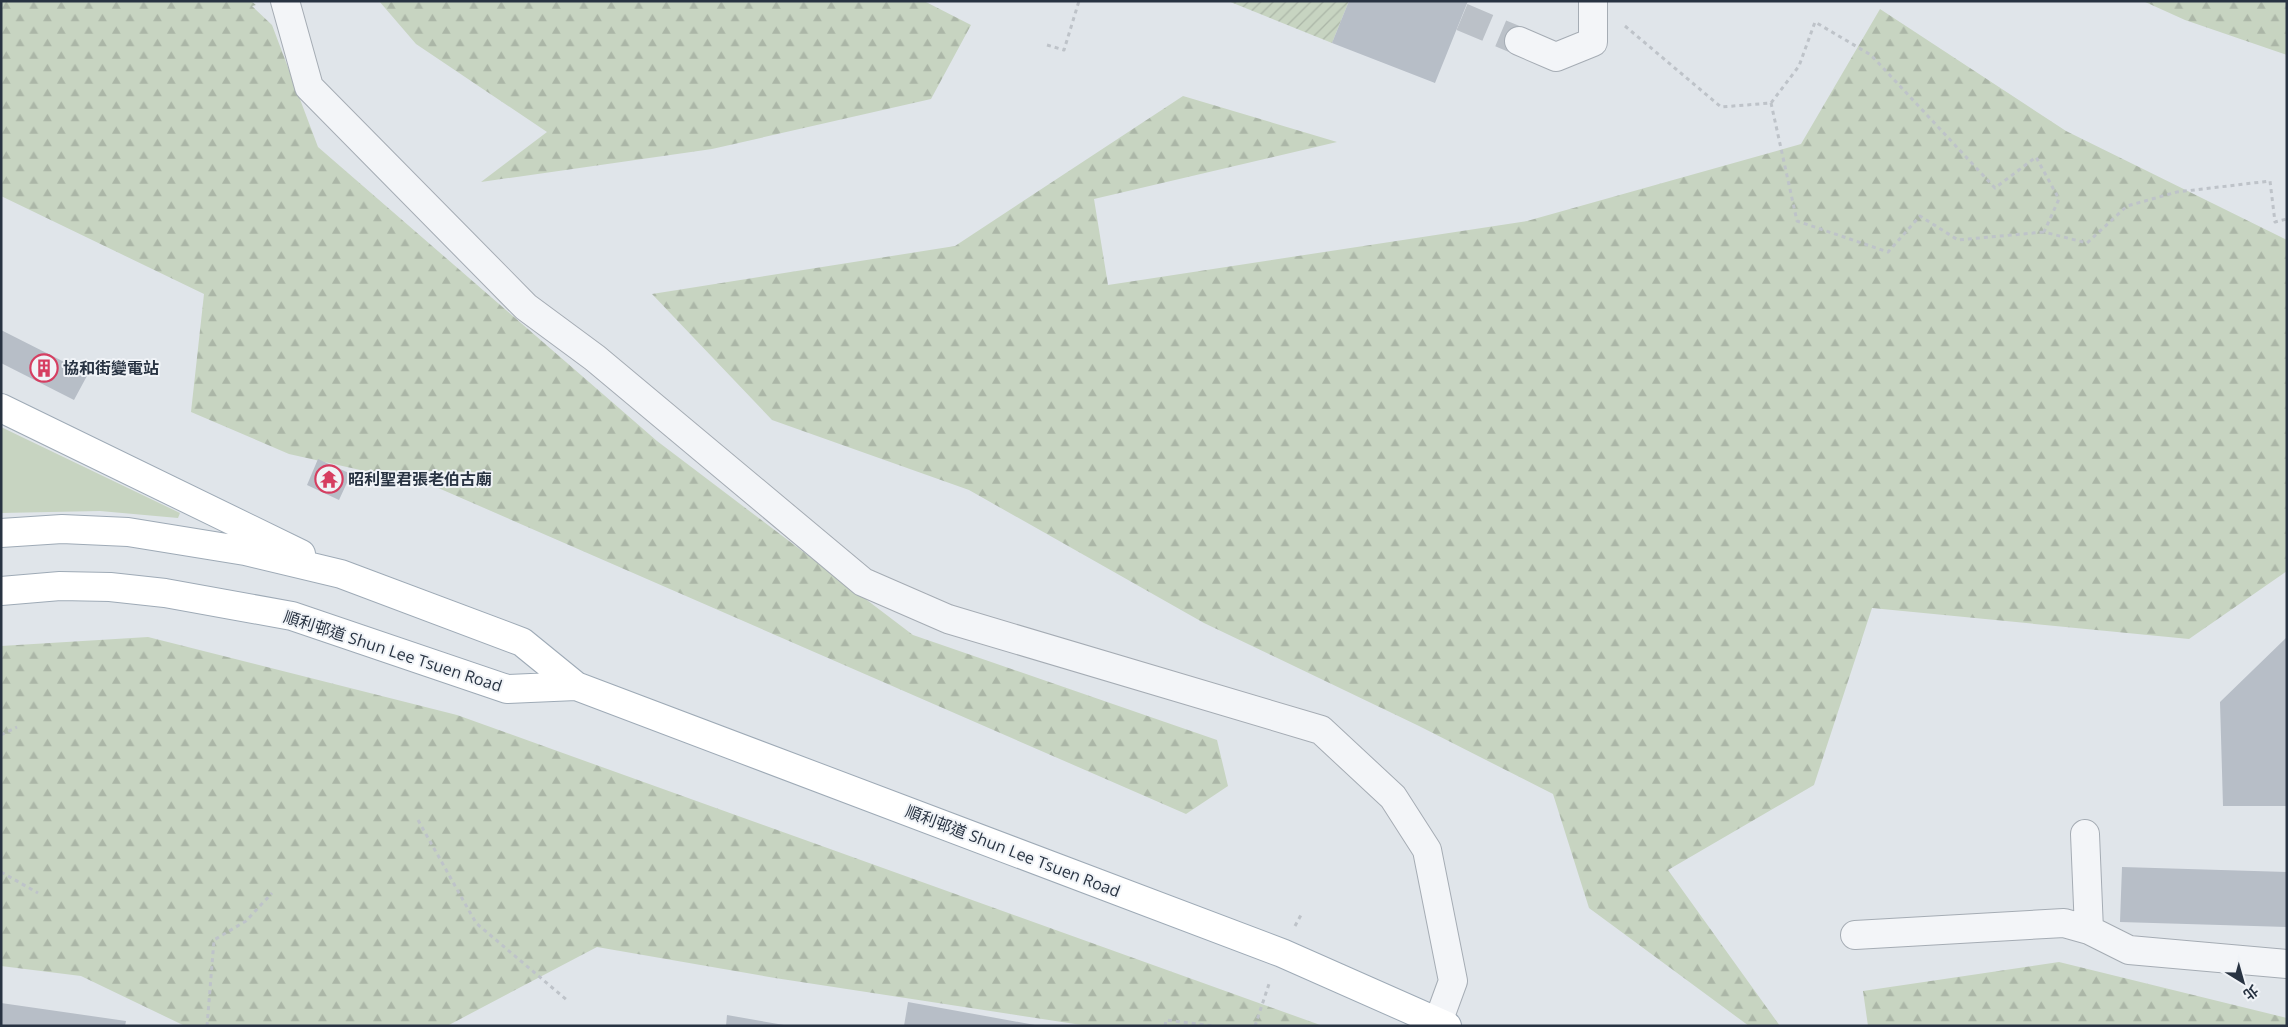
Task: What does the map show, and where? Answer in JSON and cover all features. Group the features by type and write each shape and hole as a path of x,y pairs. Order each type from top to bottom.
{"main road":[{"path":"1,408 341,574"},
{"name":"順利邨道 Shun Lee Tsuen Road","path":"1,533 62,529 128,532 245,551 341,574 522,642 576,686 1282,953 1443,1024"},
{"name":"順利邨道 Shun Lee Tsuen Road","path":"1,591 60,586 110,587 229,604 292,616 507,689 576,686"}],"lane":[{"path":"285,1 309,86 526,307 595,358 863,582 948,619 1321,730 1393,797 1427,850 1453,981 1443,1024"},
{"path":"1520,41 1556,57 1593,42 1593,1"},
{"path":"2085,834 2089,930"},
{"path":"1855,935 2064,923 2089,930 2129,950 2287,964"}],"path":[{"path":"1047,45 1064,50 1079,1"},
{"path":"1618,20 1721,107 1771,103 1799,66 1815,22 1871,55 1995,188 2036,157 2059,200 2044,232"},
{"path":"1771,103 1797,221 1888,252 1920,216 1958,240 2044,232 2086,243 2127,206 2177,192 2270,181 2275,222 2287,219"},
{"path":"1,735 17,727"},
{"path":"418,820 476,923 568,1001"},
{"path":"1,872 38,893"},
{"path":"207,1026 214,940 246,921 272,893"},
{"path":"1255,1026 1267,990"},
{"path":"1165,1026 1166,1020 1213,1026"}],"green space":[{"path":"1,1 251,1 256,5 252,6 272,25 318,147 657,441 913,635 1217,740 1228,786 1186,814 436,487 289,454 191,412 204,294 1,196"},
{"path":"379,1 924,1 971,25 931,99 712,149 481,182 547,132 416,44"},
{"path":"1228,1 1349,1 1332,43"},
{"path":"2143,1 2287,1 2287,55 2185,20"},
{"path":"1880,9 2066,131 2287,240 2287,571 2189,639 1872,608 1814,785 1668,870 1780,1026 1749,1026 1589,908 1553,794 1419,726 1204,623 969,490 772,420 652,294 955,246 1183,96 1337,142 1094,199 1108,285 1527,221 1801,144"},
{"path":"1,427 180,513 178,518 100,511 1,513"},
{"path":"148,637 457,715 1323,1026 1088,1026 775,978 597,947 447,1026 185,1026 81,976 1,966 1,646"},
{"path":"2059,962 2287,1018 2287,1026 1868,1026 1863,991"}],"building":[{"path":"1349,1 1468,1 1435,83 1332,43"},
{"name":"協和街變電站","path":"1,330 88,374 74,400 1,363"},
{"name":"昭利聖君張老伯古廟","path":"318,459 351,474 339,500 307,485"},
{"path":"2287,637 2287,806 2223,806 2220,702"},
{"path":"2122,867 2287,872 2287,927 2120,922"},
{"path":"908,1002 1035,1025 1035,1026 904,1026"},
{"path":"1,1003 126,1021 125,1026 1,1026"},
{"path":"727,1015 784,1025 784,1026 726,1026"}],"tunnel":[{"path":"1462,17 1519,41"}],"place":[{"name":"協和街變電站","path":"44,368"},
{"name":"昭利聖君張老伯古廟","path":"329,479"}]}
